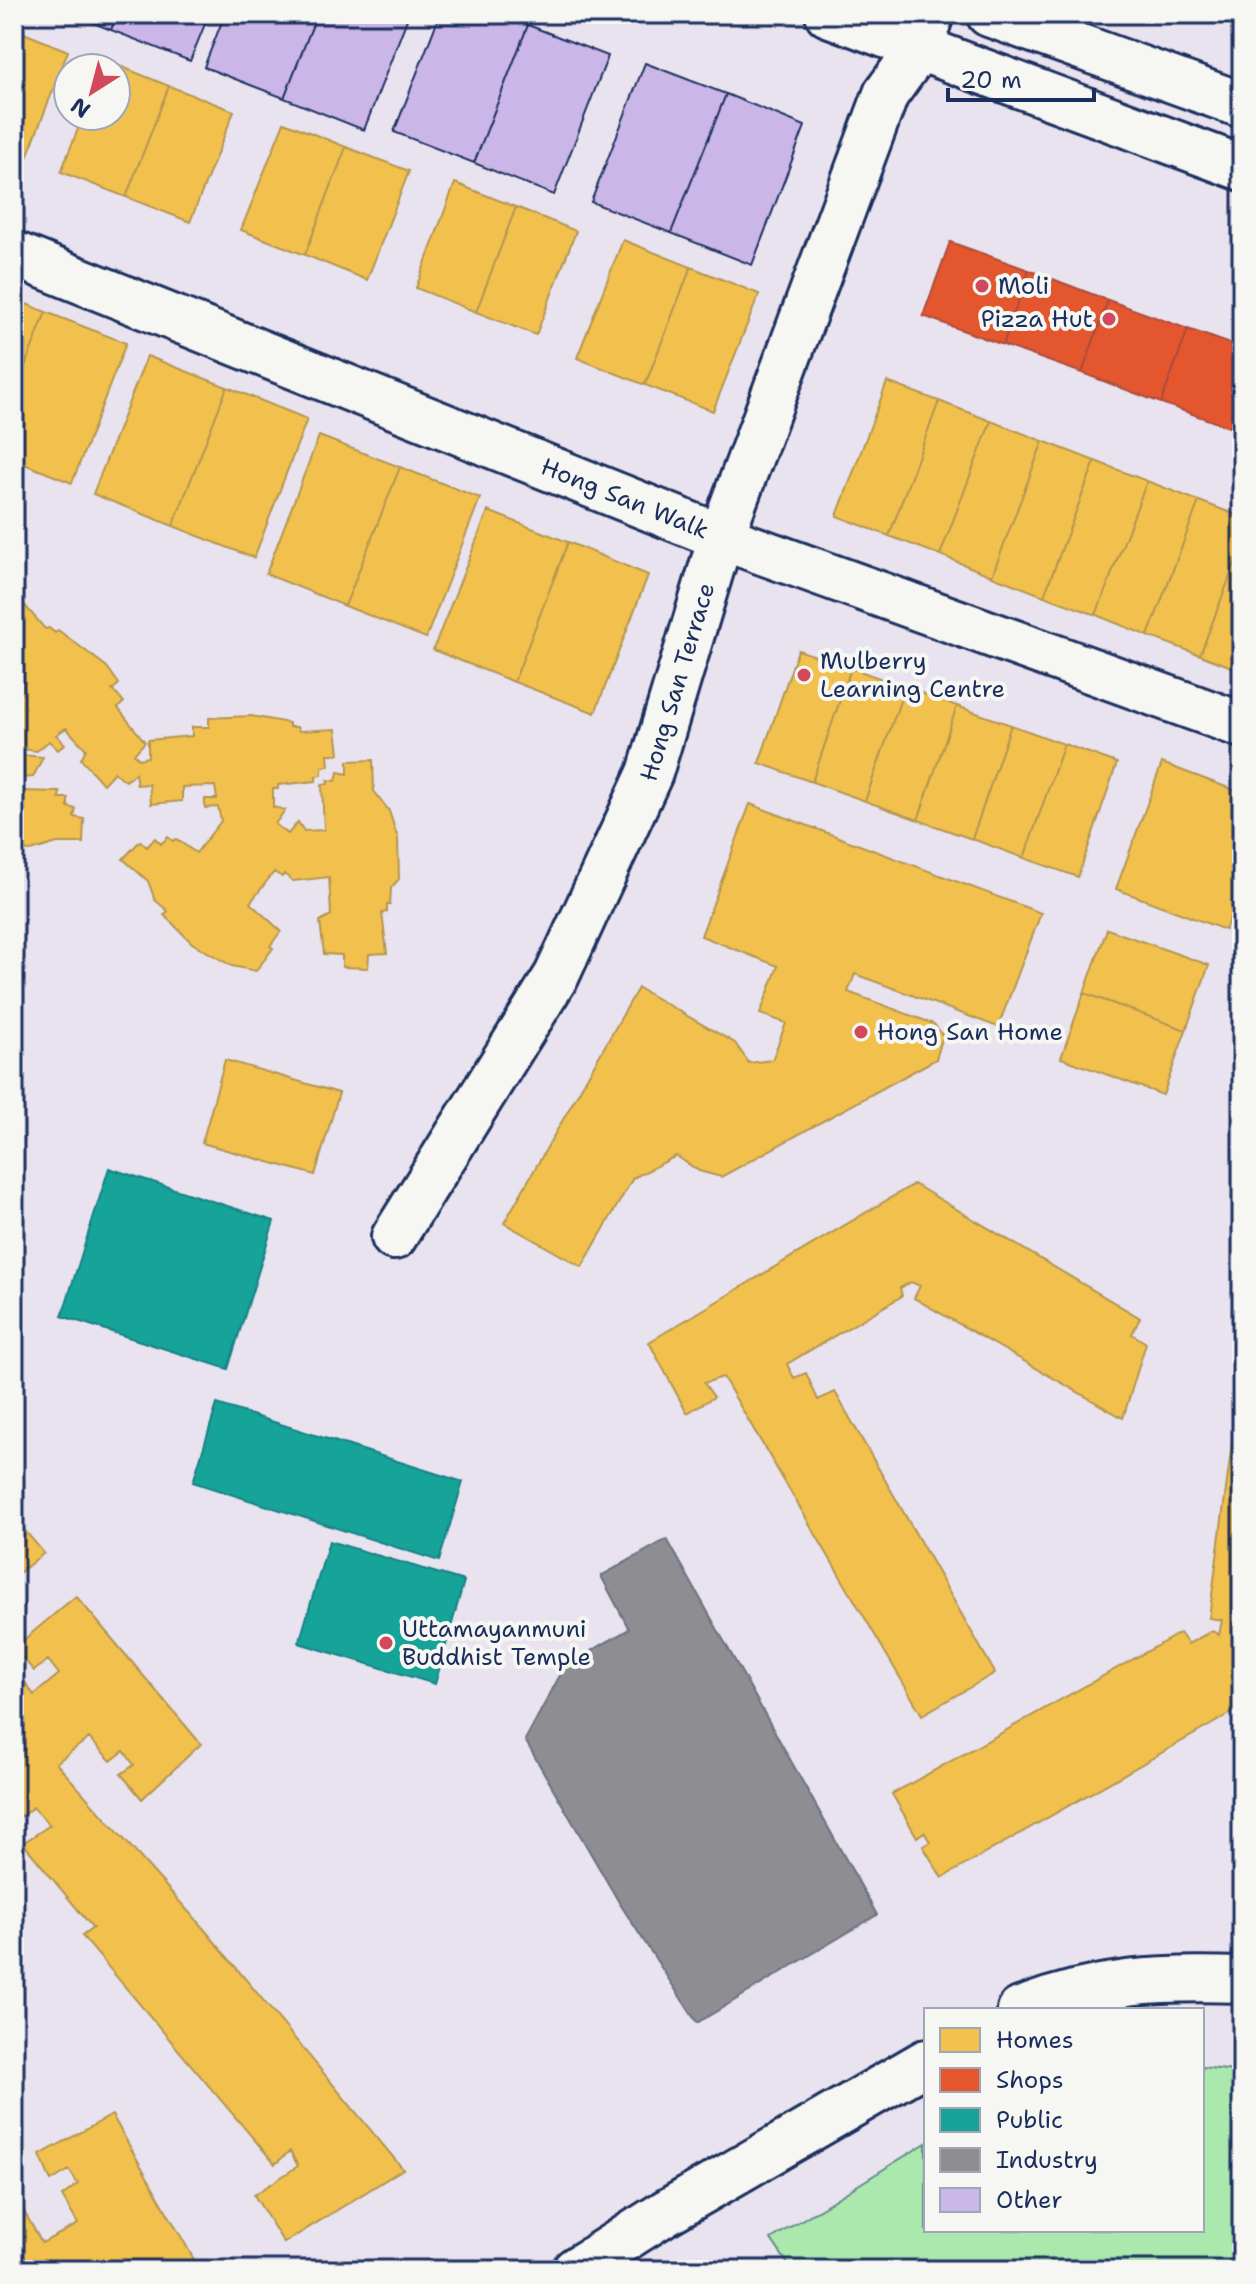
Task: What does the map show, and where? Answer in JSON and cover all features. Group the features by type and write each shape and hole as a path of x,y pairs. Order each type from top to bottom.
{"street":[{"path":"828,14 925,31 1242,168"},
{"path":"989,14 1242,105"},
{"path":"1095,14 1133,64"},
{"path":"878,22 886,94"},
{"name":"Hong San Terrace","path":"394,1237 557,975 650,773 721,537 886,94 925,31"},
{"name":"Hong San Walk","path":"14,254 721,537 1242,725"},
{"path":"1027,2008 1093,1988 1142,1979 1242,1980"},
{"path":"575,2270 665,2213 924,2063"}],"green space":[{"path":"1204,2067 1242,2072 1242,2270 792,2270 771,2239 924,2144 924,2232 1204,2232"}],"building: Homes":[{"path":"14,29 68,51 52,52 52,93 26,160 14,155"},
{"path":"132,71 169,86 126,197 61,172 77,132 132,132"},
{"path":"169,86 234,111 190,222 126,197"},
{"path":"284,122 346,147 305,255 241,230"},
{"path":"346,147 409,171 367,280 305,255"},
{"path":"455,183 516,207 476,312 416,288"},
{"path":"516,207 576,231 536,335 476,312"},
{"path":"623,240 691,267 645,385 577,358"},
{"path":"691,267 759,294 713,411 645,385"},
{"path":"14,299 46,312 14,394"},
{"path":"46,312 126,343 72,483 14,460 14,394"},
{"path":"147,356 227,387 173,526 93,494"},
{"path":"887,382 939,401 889,536 837,516"},
{"path":"227,387 307,419 254,558 173,526"},
{"path":"939,401 991,421 940,555 889,536"},
{"path":"991,421 1043,441 992,576 940,555"},
{"path":"319,436 400,467 345,606 266,574"},
{"path":"1043,441 1095,461 1044,596 992,576"},
{"path":"1095,461 1147,481 1096,615 1044,596"},
{"path":"400,467 480,498 426,638 345,606"},
{"path":"1147,481 1199,501 1148,636 1096,615"},
{"path":"1199,501 1242,517 1242,545 1200,655 1148,636"},
{"path":"488,511 568,542 514,682 433,650"},
{"path":"568,542 648,575 595,713 514,682"},
{"path":"1242,545 1242,671 1200,655"},
{"path":"21,601 45,629 49,628 55,633 58,630 107,667 119,684 112,690 124,702 118,708 145,742 134,754 139,759 148,757 148,740 192,736 192,727 209,727 209,718 251,716 289,723 289,727 297,727 299,731 336,729 339,754 328,754 329,766 322,767 322,775 316,776 316,781 278,785 278,789 273,789 273,807 285,810 275,824 288,834 298,822 304,831 324,830 322,785 328,784 328,780 336,781 338,772 348,774 348,761 373,760 374,791 389,811 398,839 399,879 391,888 387,912 382,913 387,953 369,954 368,968 342,967 342,955 324,954 320,921 331,915 329,877 293,881 284,874 282,877 274,872 250,903 281,931 256,971 232,966 192,943 164,915 168,911 155,900 148,881 123,859 140,841 147,847 155,838 161,844 168,837 173,841 176,839 196,853 221,821 218,807 205,808 205,799 217,799 215,786 182,787 182,801 151,804 149,784 137,785 135,773 126,781 114,772 103,784 81,759 86,749 66,728 56,735 65,744 58,750 49,741 37,751 21,749 22,755 43,757 33,777 21,778 21,791 60,792 59,798 68,798 68,807 76,809 74,817 84,819 83,843 57,843 31,851 19,850 17,859 14,859 14,698 24,682 14,671 14,607"},
{"path":"798,650 851,668 812,782 759,763"},
{"path":"851,668 905,687 865,801 812,782"},
{"path":"905,687 957,706 918,820 865,801"},
{"path":"957,706 1011,725 972,839 918,820"},
{"path":"1011,725 1064,744 1024,858 972,839"},
{"path":"1064,744 1117,763 1078,877 1024,858"},
{"path":"1162,763 1242,793 1242,885 1225,930 1116,889"},
{"name":"Hong San Home","path":"750,804 1041,913 998,1027 855,974 848,992 934,1024 943,1036 936,1059 721,1177 699,1171 676,1156 633,1178 582,1267 504,1223 638,988 735,1043 749,1063 772,1060 786,1023 760,1014 778,966 701,936"},
{"path":"1107,929 1209,965 1186,1030 1084,993"},
{"path":"1084,993 1186,1030 1163,1095 1061,1058"},
{"path":"225,1060 339,1093 315,1175 202,1143"},
{"path":"914,1184 1140,1318 1132,1334 1146,1343 1123,1418 914,1298 920,1286 911,1282 900,1288 902,1296 787,1364 794,1378 806,1373 818,1400 835,1392 995,1673 922,1715 723,1377 704,1383 714,1397 687,1413 649,1342"},
{"path":"1240,1383 1242,1707 942,1878 923,1846 930,1842 924,1832 917,1837 892,1794 1180,1633 1188,1644 1212,1631 1219,1635 1222,1620 1209,1618"},
{"path":"14,1518 44,1553 14,1577"},
{"path":"76,1596 201,1744 142,1799 121,1774 134,1765 124,1751 111,1761 89,1738 56,1763 204,1929 403,2169 284,2243 254,2195 298,2166 290,2151 275,2164 82,1936 93,1928 23,1843 50,1825 33,1807 14,1822 14,1690 24,1681 34,1695 59,1674 48,1660 34,1671 14,1648"},
{"path":"112,2115 200,2270 14,2270 14,2194 42,2243 78,2224 62,2196 78,2184 69,2170 51,2181 40,2155"}],"building: Shops":[{"path":"950,242 1029,270 1003,345 923,316"},
{"path":"1029,270 1108,300 1082,373 1003,345"},
{"path":"1108,300 1188,329 1161,403 1082,373"},
{"path":"1188,329 1242,348 1240,431 1161,403"}],"building: Public":[{"path":"109,1168 274,1221 228,1369 62,1316"},
{"path":"217,1404 463,1482 439,1561 193,1482"},
{"path":"329,1541 464,1581 435,1684 299,1643"}],"building: Industry":[{"path":"667,1539 877,1915 697,2023 620,1904 525,1740 565,1666 629,1629 601,1576"}],"building: Other":[{"path":"71,14 117,14 111,30"},
{"path":"117,14 209,14 190,61 111,30"},
{"path":"225,14 317,14 284,98 204,67"},
{"path":"317,14 409,14 364,130 284,98"},
{"path":"440,14 500,14 528,25 474,163 394,132"},
{"path":"528,25 608,56 554,195 474,163"},
{"path":"645,63 726,94 671,233 591,202"},
{"path":"726,94 805,126 752,265 671,233"}],"place":[{"name":"Moli","path":"982,286"},
{"name":"Pizza Hut","path":"1109,319"},
{"name":"Mulberry Learning Centre","path":"804,675"},
{"name":"Hong San Home","path":"861,1032"},
{"name":"Uttamayanmuni Buddhist Temple","path":"386,1643"}]}
